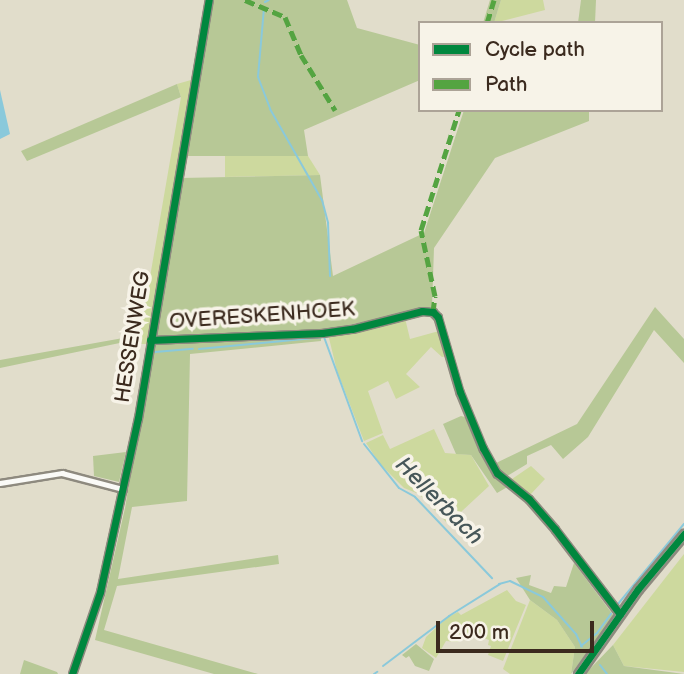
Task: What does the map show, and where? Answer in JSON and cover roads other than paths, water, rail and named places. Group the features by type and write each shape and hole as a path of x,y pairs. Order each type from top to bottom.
{"main road":[{"path":"578,674 620,614 684,534"}],"street":[{"name":"HESSENWEG","path":"72,674 96,608 123,489 209,0"},
{"name":"OVERESKENHOEK","path":"150,340 322,333 352,329 422,311 433,312 438,317 460,392 482,448 497,473 529,499 620,614"},
{"path":"0,483 62,474 123,489"}],"water":[{"path":"0,90 10,134 0,139"}],"waterway":[{"path":"265,2 269,0"},
{"path":"264,8 258,77 270,109 322,200 328,223 330,276"},
{"path":"199,349 324,337 362,441"},
{"path":"155,352 193,349"},
{"name":"Hellerbach","path":"364,444 399,488 415,497 492,578"},
{"path":"618,604 684,524"},
{"name":"Hellerbach","path":"499,584 510,581 543,597 576,634 582,647"},
{"path":"383,666 449,616 500,584"},
{"path":"581,646 597,633 611,614"},
{"name":"Hellerbach","path":"600,665 607,674"}]}
